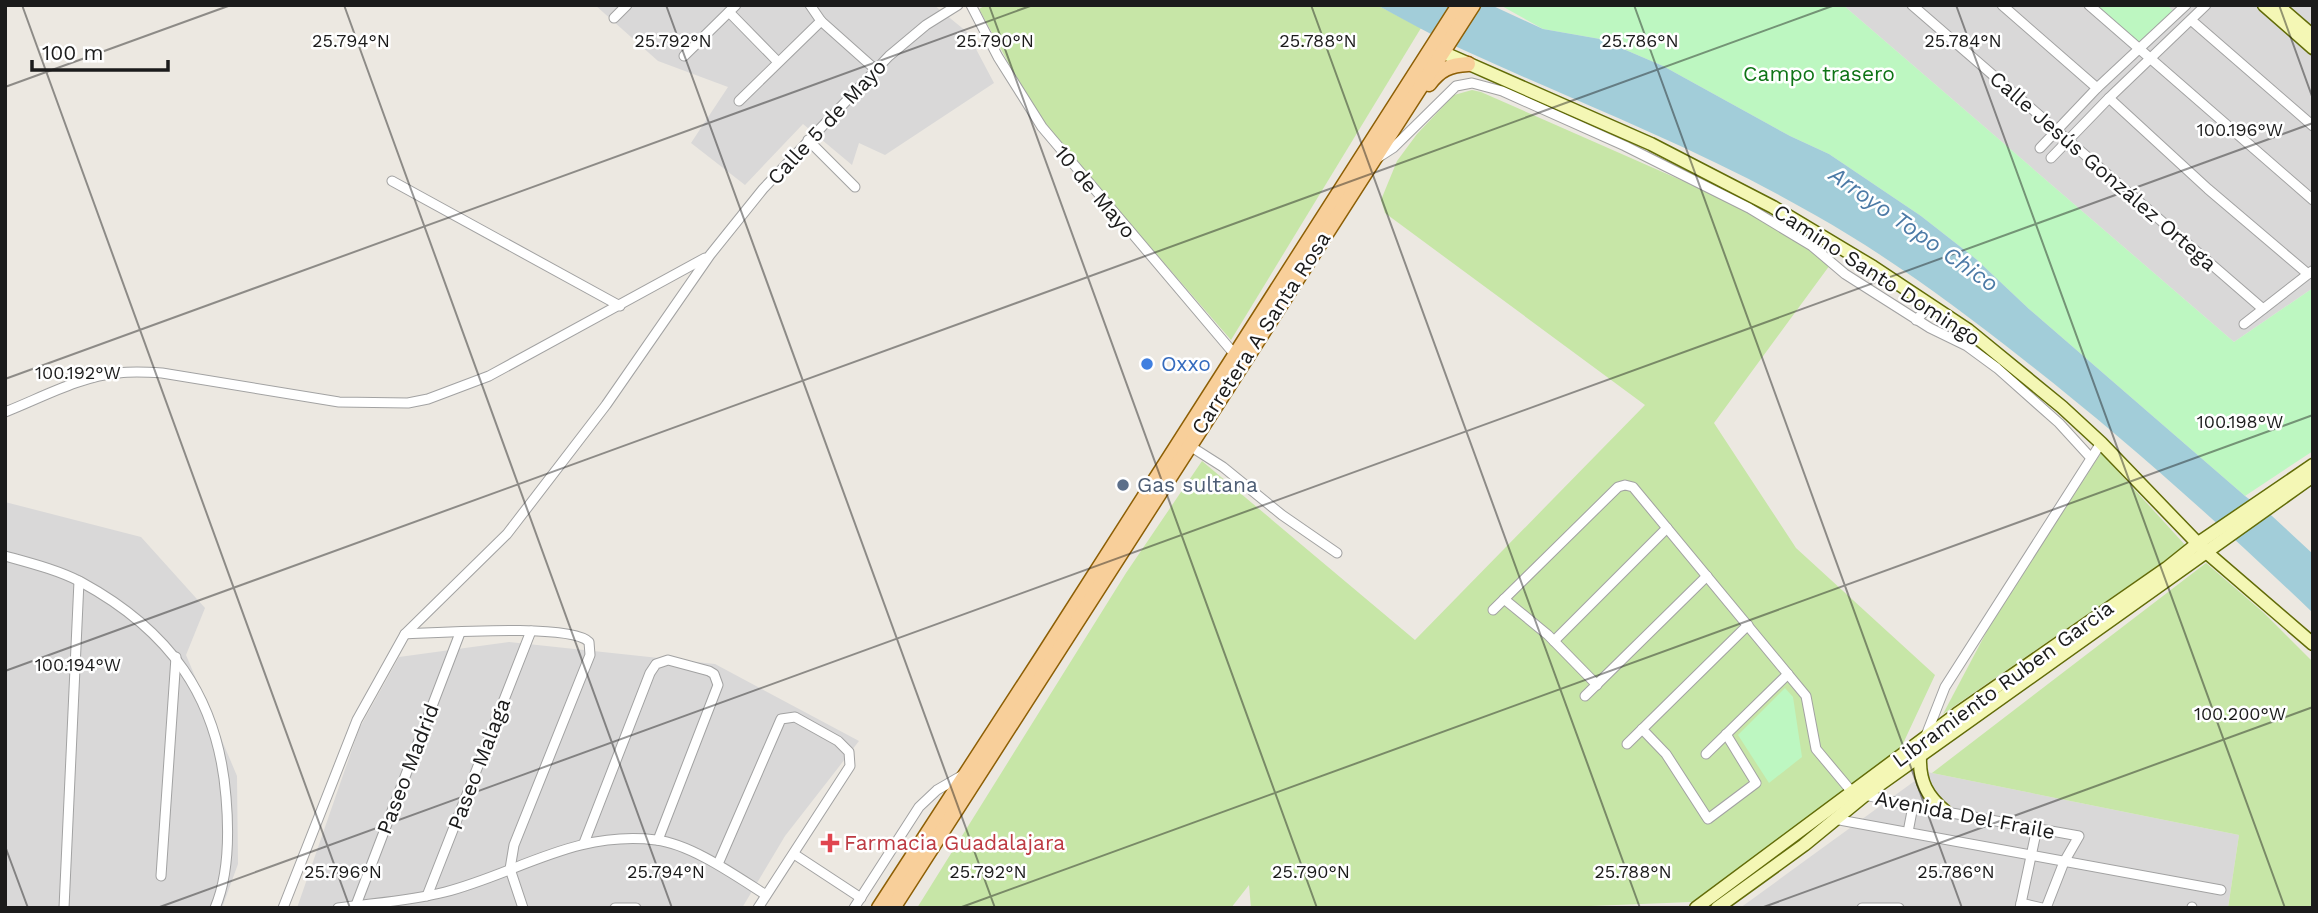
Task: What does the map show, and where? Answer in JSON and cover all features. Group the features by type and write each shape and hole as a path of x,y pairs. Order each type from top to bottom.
{"main road":[{"name":"Carretera A Santa Rosa","path":"1046,659 1190,446 1238,358 1403,113 1444,42 1458,5"},
{"name":"Carretera A Santa Rosa","path":"1046,659 1444,42 1473,5"},
{"path":"1403,113 1414,105 1440,71 1468,64"},
{"path":"879,908 1046,659"},
{"path":"893,908 990,760 1046,659"}],"street":[{"path":"614,18 627,5"},
{"path":"810,5 821,21 876,69"},
{"name":"Calle 5 de Mayo","path":"283,908 357,720 405,634 507,534 606,405 737,219 876,69 945,8 958,5"},
{"name":"10 de Mayo","path":"971,5 998,57 1042,127 1238,358"},
{"name":"Calle Jesús González Ortega","path":"1912,5 2263,309"},
{"path":"2001,5 2097,88"},
{"path":"2089,5 2313,201"},
{"path":"2051,158 2206,5"},
{"path":"2263,5 2280,9 2313,36"},
{"path":"2040,148 2180,7"},
{"path":"684,56 732,9 778,62"},
{"path":"2280,9 2313,48"},
{"path":"2191,20 2313,126"},
{"path":"740,101 821,21"},
{"name":"Camino Santo Domingo","path":"1444,42 1468,64 1651,144 1773,207 1873,267 1968,330 2062,407 2101,443 2205,551 2313,644"},
{"path":"1371,162 1393,148 1456,86 1464,83 1480,84 1502,91 1625,146 1749,208 1812,247 1845,274 1916,320 1967,346 1997,368 2059,423 2091,458"},
{"path":"2109,98 2208,189 2311,273 2244,324"},
{"path":"808,140 855,187"},
{"path":"392,181 620,306"},
{"path":"5,411 84,381 117,373 138,372 162,373 339,402 374,404 418,401 445,394 489,376 710,255"},
{"path":"1916,320 1931,305"},
{"path":"1924,739 1945,687 2101,443"},
{"path":"1190,446 1223,467 1261,499 1337,554"},
{"name":"Libramiento Ruben Garcia","path":"2264,505 2313,465"},
{"name":"Libramiento Ruben Garcia","path":"1717,908 1865,796 2205,551 2215,538 2313,476"},
{"path":"1493,610 1618,487 1633,487 1806,696 1816,749 1852,792"},
{"path":"1554,640 1667,528"},
{"name":"Libramiento Ruben Garcia","path":"1696,908 1924,739 2167,568 2205,551"},
{"path":"5,556 79,581 122,609 176,657 201,695 220,754 228,819 225,860 215,908"},
{"path":"1585,696 1707,576"},
{"path":"64,908 79,581"},
{"path":"1504,599 1554,640 1597,685"},
{"path":"1627,744 1748,625"},
{"path":"405,634 531,631 579,635 589,642 590,655 514,845 510,869 523,908"},
{"name":"Paseo Malaga","path":"427,896 531,631"},
{"name":"Paseo Madrid","path":"356,905 460,633"},
{"path":"161,876 176,657"},
{"path":"584,843 650,673 656,663 668,660 709,671 718,680 716,693 658,840"},
{"path":"1706,754 1788,674"},
{"path":"718,864 780,719 795,717 845,747 851,757 850,766 758,908"},
{"path":"1642,729 1666,754 1708,819 1756,783 1726,734"},
{"path":"1920,756 1921,776 1927,794 1946,812"},
{"path":"855,908 919,807 937,790 968,772"},
{"name":"Avenida Del Fraile","path":"1852,792 1913,806 2079,836 2064,862"},
{"path":"1908,832 1913,806"},
{"name":"Avenida Del Fraile","path":"1818,816 2221,890"},
{"path":"2037,828 2021,905 2044,908 2064,862"},
{"path":"338,908 446,892 584,843 617,839 658,840 718,864 766,895"},
{"path":"794,854 861,898"},
{"path":"615,908 636,908"},
{"path":"1861,908 1899,908"}],"shaded area":[{"path":"595,5 934,5 967,32 994,83 885,155 859,143 852,165 803,124 745,185 691,143 728,87 658,61"},
{"path":"1843,5 2313,5 2313,288 2234,342"},
{"path":"5,502 141,537 205,608 186,655 237,776 238,864 222,908 5,908"},
{"path":"509,642 715,664 859,741 785,836 742,908 297,908 359,729 399,657"},
{"path":"1927,772 2239,835 2228,908 1740,908"}],"green space":[{"path":"986,5 1377,5 1421,28 1231,340 1039,119 979,9"},
{"name":"Campo trasero","path":"1500,5 1843,5 2234,342 2313,288 2313,451 2245,496 2029,309 1976,259 1921,216 1829,154 1790,136 1663,66 1600,39 1543,29"},
{"path":"2096,5 2167,5 2173,11 2139,42"},
{"path":"1472,90 1774,221 1838,254 1714,423 1796,548 1935,675 1900,750 1692,902 1540,908 1251,908 1249,885 1231,908 917,908 1126,573 1202,461 1415,640 1645,405 1385,213 1381,200 1397,161 1417,134 1454,95"},
{"path":"2101,453 2186,546 1943,714 1997,612"},
{"path":"2206,563 2264,613 2313,662 2313,908 2228,908 2239,835 1932,773"},
{"path":"1785,688 1793,697 1802,757 1769,783 1738,735"}],"water":[{"name":"Arroyo Topo Chico","path":"1377,5 1491,5 1543,29 1600,39 1663,66 1790,136 1829,154 1921,216 1976,259 2029,309 2313,554 2313,613 2099,420 1973,321 1869,248 1815,215 1728,169 1457,47"}],"place":[{"name":"Oxxo","path":"1147,364"},
{"name":"Gas sultana","path":"1123,485"},
{"name":"Farmacia Guadalajara","path":"830,843"}]}
